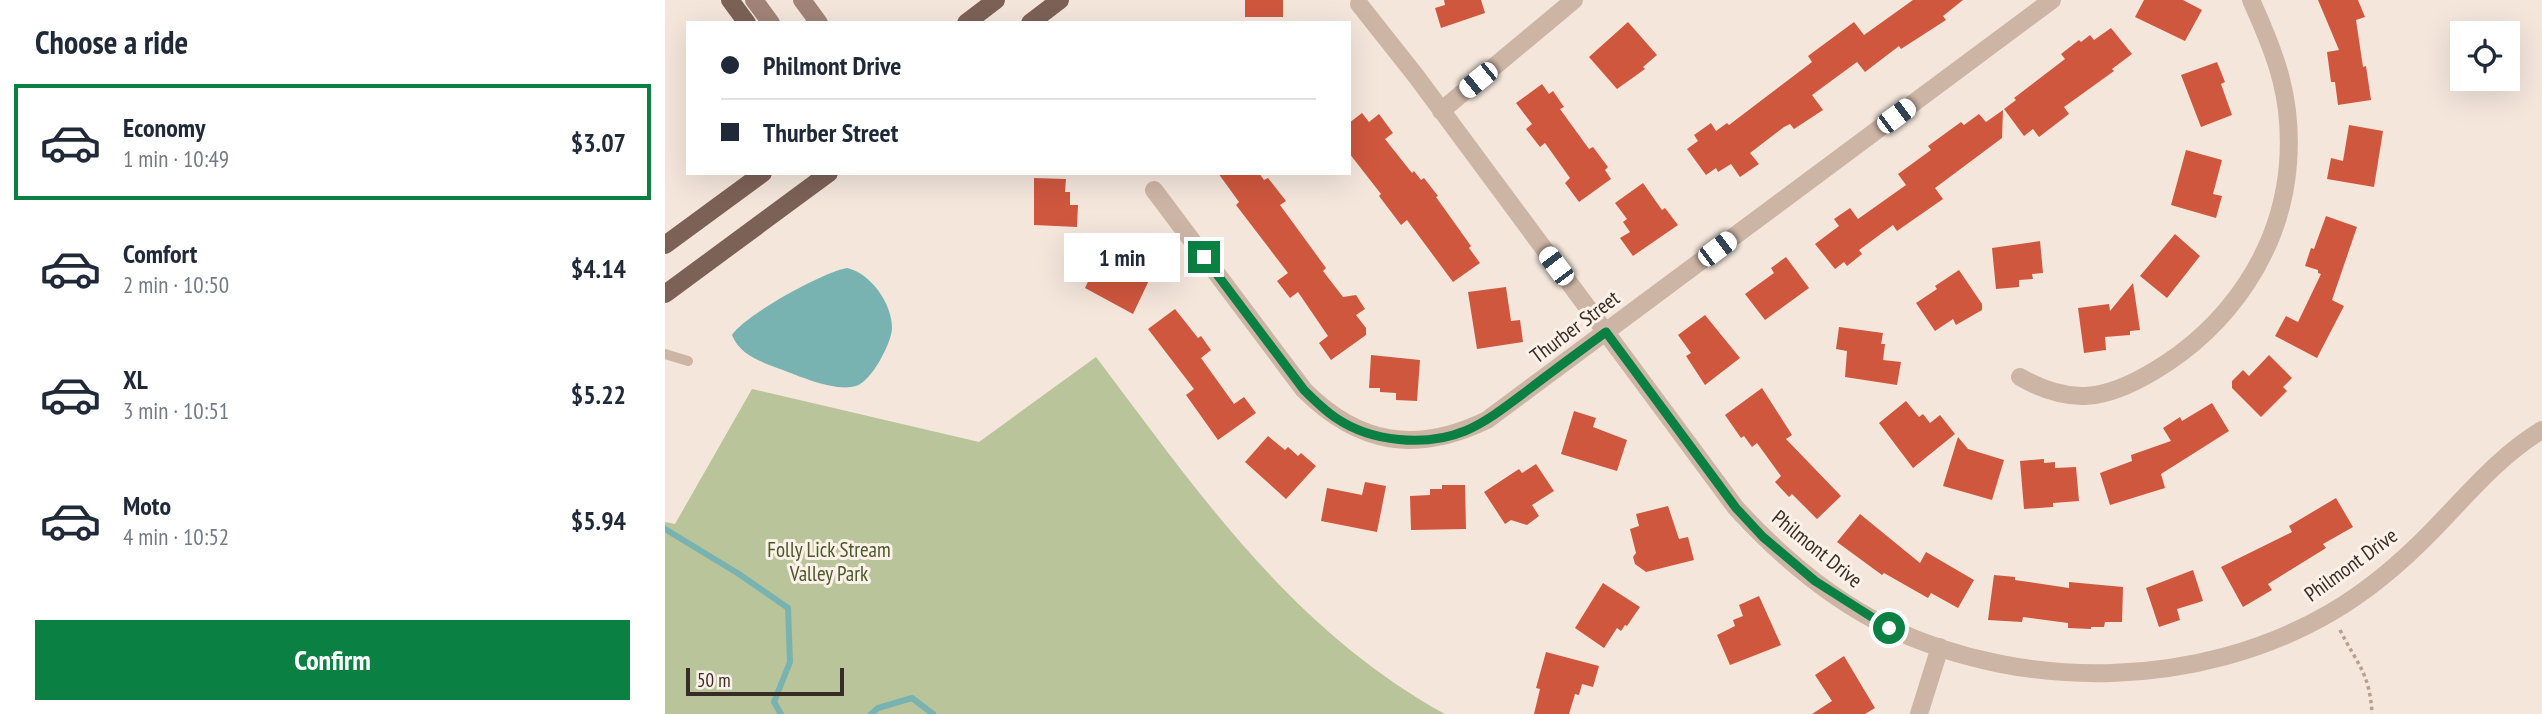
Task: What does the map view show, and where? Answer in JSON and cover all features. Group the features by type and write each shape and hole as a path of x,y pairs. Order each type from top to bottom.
{"main road":[{"path":"730,0 746,21"},
{"path":"754,0 770,21"},
{"path":"802,0 818,21"},
{"path":"970,21 996,0"},
{"path":"1033,21 1060,0"},
{"path":"665,245 760,175"},
{"path":"665,294 826,175"}],"street":[{"path":"1441,111 1574,0"},
{"name":"Thurber Street","path":"1154,190 1304,390 1338,420 1362,432 1388,438 1416,440 1462,432 1487,420 2052,0"},
{"path":"2020,377 2051,392 2085,397 2110,393 2176,358 2206,334 2232,305 2254,273 2271,238 2282,200 2288,165 2289,125 2284,87 2274,51 2251,0"},
{"name":"Philmont Drive","path":"1359,4 1736,508 1763,537 1815,581 1844,601 1889,628 1940,648 2018,667 2064,673 2110,673 2162,669 2213,659 2260,644 2330,612 2391,570 2504,457 2542,430"},
{"path":"1919,714 1940,648"}],"lane":[{"path":"665,354 688,361"}],"path":[{"path":"2330,612 2364,671 2371,691 2372,714"}],"green space":[{"name":"Folly Lick Stream Valley Park","path":"1096,357 1211,507 1251,555 1294,600 1390,680 1445,714 665,714 665,522 675,524 752,389 979,442"}],"water":[{"path":"847,268 864,276 879,291 885,300 891,320 891,336 884,353 862,383 839,387 809,380 753,358 736,342 732,335 768,306 821,277"}],"building":[{"path":"1245,0 1283,0 1283,17 1245,17"},
{"path":"1444,0 1481,0 1485,13 1441,28 1435,8 1445,5"},
{"path":"1913,0 1963,0 1943,16 1946,20 1901,49 1899,46 1865,72 1857,62 1812,95 1823,110 1794,129 1790,124 1784,127 1750,153 1759,164 1740,177 1731,164 1718,172 1716,168 1706,175 1687,149 1698,141 1694,135 1711,123 1716,131 1727,123 1729,125 1812,62 1808,56 1854,22 1864,35"},
{"path":"2144,0 2183,0 2202,10 2185,41 2135,17"},
{"path":"2318,0 2358,0 2365,17 2356,20 2371,100 2338,105 2335,82 2331,82 2327,52 2339,50"},
{"path":"1628,22 1657,55 1643,67 1645,69 1617,89 1589,57"},
{"path":"2111,28 2132,54 2112,69 2114,71 2064,107 2069,114 2039,137 2033,129 2024,136 2004,109 2016,100 2014,98 2065,59 2061,54 2079,40 2081,42 2090,35 2094,40"},
{"path":"2217,62 2225,82 2221,84 2232,115 2201,127 2181,75"},
{"path":"1542,84 1549,94 1553,91 1564,107 1560,109 1589,149 1593,147 1608,167 1605,170 1611,179 1579,202 1565,183 1570,178 1545,143 1540,147 1526,129 1532,124 1516,103"},
{"path":"2003,110 2002,138 1935,188 1943,199 1897,231 1893,225 1859,250 1862,254 1847,266 1844,262 1835,269 1815,244 1839,226 1834,219 1850,208 1858,219 1906,185 1898,174 1931,150 1928,146 1961,122 1964,125 1979,114 1986,122"},
{"path":"1362,113 1369,122 1379,114 1393,133 1385,139 1412,173 1414,171 1421,180 1424,178 1438,196 1436,197 1480,263 1453,282 1407,220 1401,225 1351,156 1351,121"},
{"path":"2349,125 2383,131 2374,187 2327,179 2331,158 2343,161"},
{"path":"2186,150 2222,160 2213,194 2222,196 2216,218 2171,205"},
{"path":"1219,175 1260,175 1264,180 1268,178 1286,201 1280,205 1326,268 1323,271 1343,297 1356,295 1365,309 1356,315 1366,328 1366,335 1331,360 1319,343 1328,336 1298,292 1290,298 1277,281 1288,273 1236,205 1239,202"},
{"path":"1034,178 1066,179 1065,192 1070,192 1070,205 1078,205 1077,227 1034,225"},
{"path":"1643,183 1662,210 1665,208 1678,225 1633,256 1620,238 1630,232 1623,222 1627,219 1615,203"},
{"path":"2326,216 2357,227 2332,300 2344,306 2317,358 2275,336 2286,316 2298,322 2321,274 2318,270 2305,266"},
{"path":"2175,234 2200,256 2167,298 2140,276"},
{"path":"2040,241 2043,273 2032,274 2033,279 2019,280 2019,287 1996,289 1992,248"},
{"path":"1786,257 1809,288 1765,320 1745,294 1774,273 1771,268"},
{"path":"1099,258 1130,269 1133,263 1153,272 1133,314 1085,288"},
{"path":"1959,270 1982,304 1982,310 1956,325 1953,319 1935,331 1916,303"},
{"path":"2133,283 2140,330 2130,331 2130,335 2105,337 2106,350 2084,353 2078,308 2109,304 2110,311"},
{"path":"1506,287 1511,321 1520,320 1523,342 1477,349 1468,292"},
{"path":"1175,309 1211,350 1201,358 1234,404 1244,397 1256,413 1218,440 1186,395 1194,389 1148,329"},
{"path":"1705,315 1740,358 1705,385 1686,356 1691,353 1678,335"},
{"path":"1839,327 1883,333 1883,360 1901,362 1897,385 1845,377 1847,351 1836,349"},
{"path":"1371,355 1420,360 1417,401 1396,400 1396,393 1369,388"},
{"path":"2269,355 2292,378 2283,387 2287,391 2261,417 2232,388 2232,381 2243,370 2249,376"},
{"path":"1762,388 1792,435 1786,439 1841,496 1817,519 1792,494 1789,497 1775,482 1781,476 1757,443 1752,447 1744,436 1741,438 1725,415"},
{"path":"1906,401 1919,417 1923,414 1930,423 1940,415 1955,434 1913,468 1879,423"},
{"path":"2212,403 2229,431 2161,474 2165,488 2110,505 2100,473 2132,461 2131,455 2171,441 2163,428 2180,417 2182,421"},
{"path":"1574,411 1596,418 1593,427 1627,440 1617,471 1561,454"},
{"path":"1268,436 1285,450 1288,447 1298,456 1301,453 1316,466 1286,499 1245,462"},
{"path":"1958,437 1968,449 2004,460 1992,500 1943,486"},
{"path":"2044,459 2044,463 2055,462 2055,468 2076,467 2079,501 2053,503 2053,507 2024,509 2020,461"},
{"path":"1536,464 1554,491 1532,505 1539,516 1527,525 1511,520 1505,524 1484,492 1519,469 1522,473"},
{"path":"1365,482 1386,486 1377,532 1321,521 1327,488 1362,495"},
{"path":"1442,485 1465,485 1466,529 1411,530 1410,496 1430,495 1430,489 1442,489"},
{"path":"2336,498 2353,527 2323,544 2326,548 2268,584 2272,590 2243,607 2221,567 2292,532 2289,526"},
{"path":"1668,506 1679,539 1688,537 1694,560 1646,572 1635,564 1633,557 1636,553 1630,529 1639,526 1636,514"},
{"path":"1860,514 1920,563 1926,552 1974,580 1958,608 1931,593 1928,598 1884,573 1882,575 1837,542"},
{"path":"2193,570 2203,601 2177,609 2180,620 2159,627 2146,588"},
{"path":"1994,575 2069,588 2069,582 2123,587 2122,622 2105,622 2104,627 2091,629 2068,628 2068,623 2023,617 2022,622 1988,620"},
{"path":"1603,583 1640,607 1627,626 1621,631 1617,628 1604,648 1575,628"},
{"path":"1759,596 1781,645 1730,665 1717,635 1735,626 1733,620 1743,616 1739,605"},
{"path":"1546,652 1599,666 1593,687 1582,684 1579,695 1575,694 1569,714 1534,714 1540,689 1536,688"},
{"path":"1844,656 1875,708 1865,714 1812,714 1832,701 1815,675"}],"waterway":[{"path":"665,529 739,574 788,608 790,662 774,702 781,714"},
{"path":"871,714 878,708 912,698 933,714"}],"route":[{"path":"1204,257 1304,390 1323,409 1362,432 1388,438 1435,438 1462,432 1487,420 1606,332 1736,508 1763,537 1815,581 1889,628"}]}
